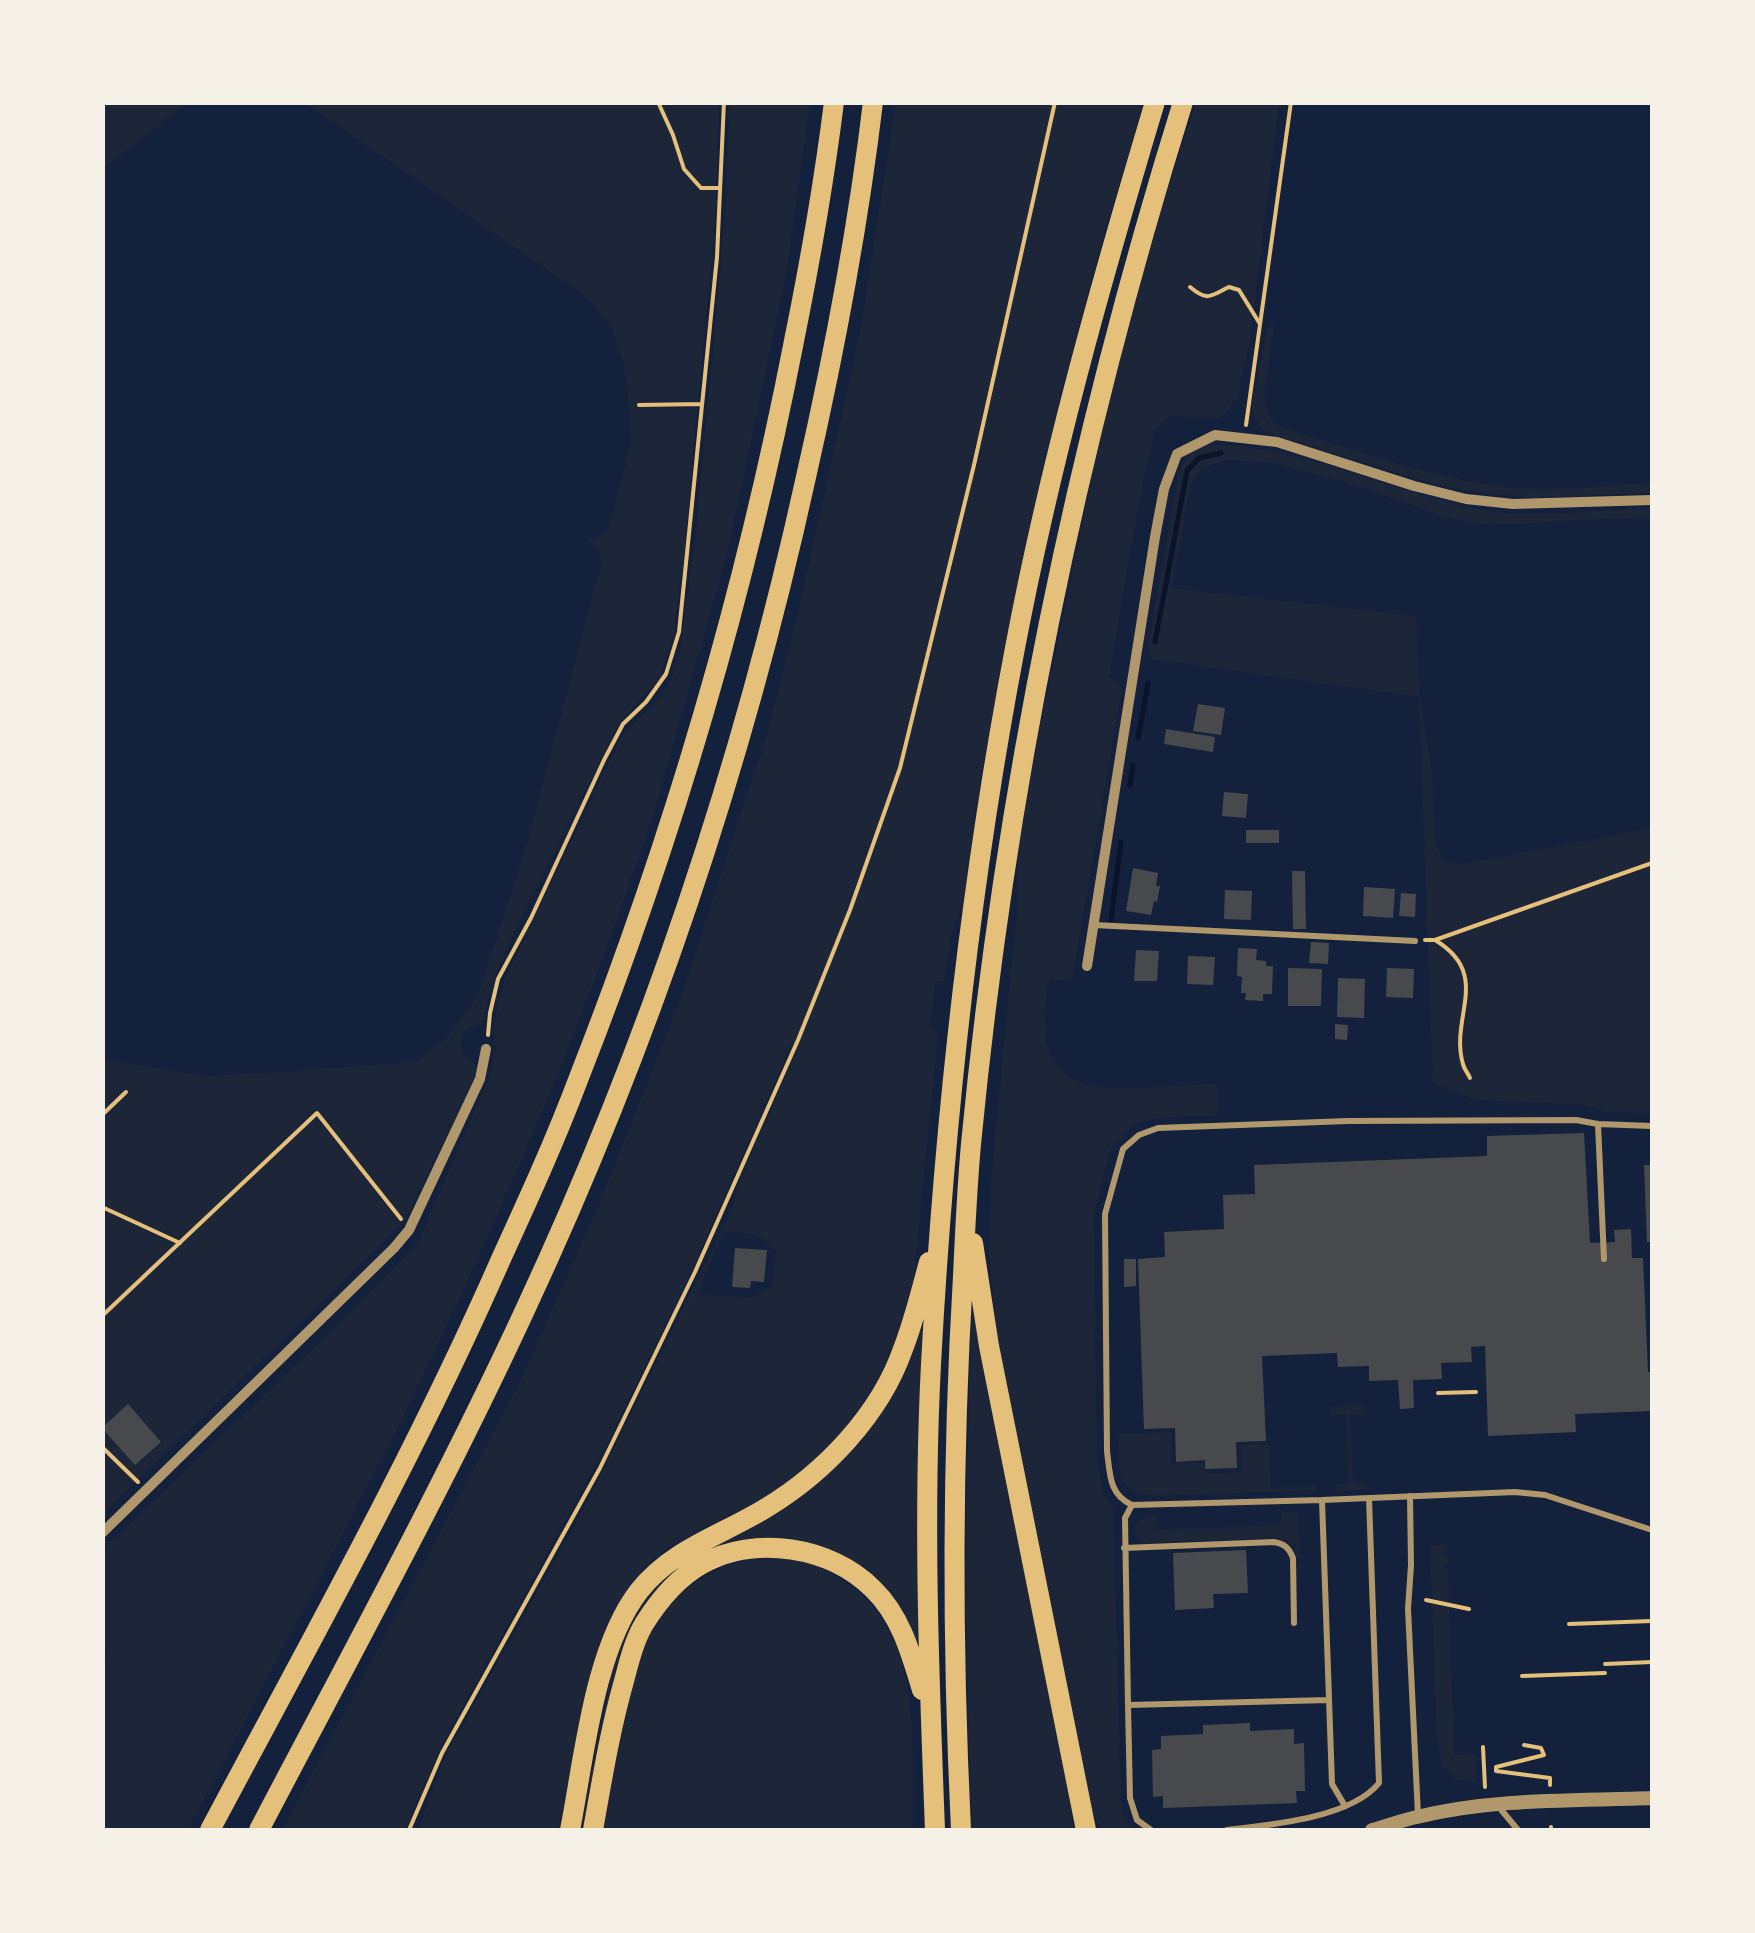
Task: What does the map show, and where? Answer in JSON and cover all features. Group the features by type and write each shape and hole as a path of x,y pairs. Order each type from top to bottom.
{"highway":[{"path":"210,1830 414,1441 500,1264 577,1084 624,960 696,743 748,554 810,262 834,102"},
{"path":"258,1830 397,1571 526,1309 659,987 726,789 788,559 846,280 872,102"},
{"path":"934,1830 928,1475 931,1367 940,1221 973,909 1016,645 1070,402 1154,102"},
{"path":"961,1830 955,1706 957,1370 982,1033 1018,784 1043,646 1096,406 1184,102"},
{"path":"967,1205 989,1346 1086,1830"},
{"path":"570,1830 602,1671 629,1606 672,1560 704,1539 765,1509 810,1476 866,1419 903,1351 940,1221"},
{"path":"593,1830 615,1713 641,1629 667,1591 702,1564 723,1556 782,1548 827,1559 874,1589 894,1616 908,1646 930,1716"}],"street":[{"path":"1087,966 1164,489 1178,454 1214,436 1244,438 1278,442 1466,499 1514,504 1652,500"},
{"path":"102,1533 409,1230 480,1079 486,1049"},
{"path":"1372,1830 1419,1824 1497,1805 1652,1798"}],"lane":[{"path":"1094,926 1415,941"},
{"path":"1652,1126 1576,1120 1348,1121 1158,1128 1139,1135 1123,1149 1105,1214 1107,1451 1112,1485 1119,1499 1132,1506 1514,1492 1546,1496 1652,1530"},
{"path":"1598,1124 1604,1260"},
{"path":"1410,1496 1408,1609 1419,1824"},
{"path":"1227,1830 1292,1822 1345,1806 1370,1794 1379,1783 1369,1498"},
{"path":"1322,1500 1332,1784 1345,1806"},
{"path":"1132,1506 1124,1518 1130,1798 1137,1820 1151,1830"},
{"path":"1124,1548 1283,1543 1293,1558 1294,1623"},
{"path":"1128,1706 1330,1700"},
{"path":"1497,1805 1518,1830"}],"path":[{"path":"658,102 684,169 700,188 720,188"},
{"path":"486,1049 498,979 623,724 646,702 666,674 679,632 717,256 724,102"},
{"path":"411,1830 442,1753 600,1468 688,1289 798,1040 850,910 900,768 974,465 1055,102"},
{"path":"1244,438 1292,102"},
{"path":"1190,287 1207,298 1230,287 1239,290 1260,324"},
{"path":"639,405 702,404"},
{"path":"1415,941 1436,940 1652,863"},
{"path":"1436,940 1452,950 1464,974 1462,1062 1470,1078"},
{"path":"102,1115 126,1092"},
{"path":"102,1316 317,1113 409,1230"},
{"path":"102,1207 180,1243"},
{"path":"1438,1393 1476,1392"},
{"path":"102,1446 146,1491"},
{"path":"1426,1600 1469,1609"},
{"path":"1569,1624 1652,1621"},
{"path":"1605,1664 1652,1662"},
{"path":"1522,1676 1605,1673"},
{"path":"1524,1746 1541,1748 1544,1755 1496,1767 1496,1771 1550,1778 1550,1785"},
{"path":"1483,1747 1485,1787"}],"shaded area":[{"path":"103,102 187,102 187,103 103,169"},
{"path":"305,103 719,103 711,265 673,637 660,678 613,735 517,926 491,985 483,1024 463,1033 462,1055 474,1062 478,1072 404,1222 103,1514 103,1057 208,1076 295,1071 418,1061 449,1035 478,996 525,851 602,561 598,548 586,540 609,529 631,442 623,360 611,326 585,296"},
{"path":"729,103 810,103 787,268 729,546 652,819 607,947 559,1072 481,1252 401,1422 188,1830 103,1830 102,1674 107,1652 102,1651 103,1549 419,1242 490,1075 496,1050 495,1018 505,979 623,734 660,698 673,676 694,549 726,202"},
{"path":"896,103 1144,103 1059,400 1005,648 963,901 950,939 944,981 936,981 929,1027 938,1032 912,1294 897,1346 860,1414 805,1471 758,1503 664,1551 630,1587 600,1642 558,1830 419,1827 445,1757 583,1511 733,1208 737,1188 797,1050 791,1046 687,1281 606,1446 439,1750 405,1830 282,1830 521,1380 601,1200 680,1000 766,738 796,622 860,332","holes":["724,1232 759,1237 770,1245 776,1252 772,1285 753,1297 697,1294"]},
{"path":"1196,103 1279,103 1250,340 1237,398 1221,418 1169,417 1155,430 1109,677 1122,687 1072,981 1049,979 1045,1012 1050,1052 1058,1066 1083,1083 1114,1088 1218,1084 1218,1115 1136,1123 1110,1149 1094,1214 1097,1456 1103,1494 1113,1506 1121,1803 1125,1819 1135,1830 1102,1830 1093,1814 1078,1745 995,1330 989,1246 991,1179 1017,911 1017,860 1031,771 1109,397 1160,214"},
{"path":"1268,326 1274,326 1264,394 1268,415 1278,426 1384,460 1492,485 1572,488 1652,483 1652,493 1536,498 1479,493 1431,483 1265,432 1255,420 1252,406"},
{"path":"1215,445 1278,452 1491,511 1537,514 1652,508 1652,517 1490,525 1453,520 1364,488 1275,463 1228,460 1203,468 1191,483 1172,588 1416,616 1435,843 1444,861 1464,864 1652,828 1652,1114 1607,1112 1585,1105 1476,1100 1433,1084 1419,697 1150,659 1148,646 1179,472 1193,453"},
{"path":"973,1282 1074,1830 972,1830 966,1556"},
{"path":"918,1329 924,1330 919,1643 914,1643 897,1611 785,1542 662,1588 585,1830 579,1830 613,1666 630,1623 647,1596 675,1566 809,1487"},
{"path":"1364,1405 1365,1414 1350,1415 1353,1483 1367,1484 1368,1489 1336,1491 1335,1485 1349,1484 1346,1415 1331,1415 1331,1407"},
{"path":"1171,1432 1172,1464 1203,1463 1206,1473 1241,1472 1241,1445 1269,1444 1271,1487 1318,1486 1318,1490 1158,1496 1133,1490 1119,1469 1119,1433"},
{"path":"1298,1511 1300,1558 1292,1545 1276,1538 1147,1543 1136,1533 1137,1522 1145,1517 1156,1516 1157,1529 1281,1525 1282,1512"},
{"path":"1447,1544 1447,1550 1442,1551 1448,1555 1448,1564 1443,1564 1443,1568 1448,1568 1454,1755 1477,1754 1476,1782 1456,1779 1444,1769 1437,1743 1430,1545"},
{"path":"762,1558 804,1563 834,1574 870,1602 889,1629 908,1693 913,1830 601,1830 634,1671 647,1635 671,1602 704,1577"}],"building":[{"path":"1198,704 1225,708 1221,735 1193,731"},
{"path":"1166,729 1215,737 1213,752 1164,744"},
{"path":"1224,792 1248,794 1246,818 1222,816"},
{"path":"1246,830 1279,830 1279,843 1246,843"},
{"path":"1133,868 1158,873 1156,886 1160,886 1151,915 1126,911"},
{"path":"1292,871 1305,871 1306,929 1293,929"},
{"path":"1364,887 1395,889 1393,918 1363,916"},
{"path":"1225,890 1252,891 1251,920 1224,919"},
{"path":"1401,893 1416,894 1415,917 1399,916"},
{"path":"1311,942 1329,943 1328,964 1309,963"},
{"path":"1238,948 1257,949 1256,960 1273,966 1272,994 1263,994 1263,1001 1245,1000 1246,993 1241,993"},
{"path":"1136,950 1159,951 1157,981 1134,981"},
{"path":"1188,956 1215,957 1213,985 1187,984"},
{"path":"1288,968 1322,969 1321,1006 1288,1006"},
{"path":"1387,968 1414,969 1413,998 1386,997"},
{"path":"1338,978 1365,979 1364,1018 1337,1017"},
{"path":"1335,1024 1348,1025 1347,1040 1335,1039"},
{"path":"1584,1133 1590,1243 1615,1242 1614,1230 1631,1229 1632,1258 1643,1258 1652,1411 1575,1414 1576,1432 1488,1436 1485,1346 1471,1347 1472,1362 1441,1363 1442,1379 1413,1380 1414,1408 1400,1409 1398,1380 1369,1381 1369,1366 1338,1367 1337,1353 1262,1356 1266,1441 1236,1442 1237,1468 1205,1469 1205,1460 1176,1462 1175,1428 1144,1429 1138,1259 1165,1257 1164,1232 1224,1229 1223,1195 1255,1194 1254,1165 1487,1156 1487,1136"},
{"path":"1644,1165 1652,1165 1652,1242 1647,1242"},
{"path":"735,1248 767,1250 764,1282 751,1281 750,1288 732,1287"},
{"path":"1124,1259 1136,1259 1136,1286 1124,1287"},
{"path":"128,1404 161,1442 135,1465 102,1428"},
{"path":"1246,1550 1248,1593 1213,1594 1214,1608 1175,1610 1173,1553"},
{"path":"1250,1723 1250,1731 1294,1729 1294,1744 1304,1743 1305,1791 1296,1791 1297,1803 1163,1808 1163,1796 1153,1797 1152,1750 1161,1749 1161,1736 1203,1734 1203,1725"}],"waterway":[{"path":"1155,642 1187,471 1199,458 1221,453"},
{"path":"1138,738 1148,683"},
{"path":"1130,786 1133,765"},
{"path":"1111,920 1121,842"}]}
